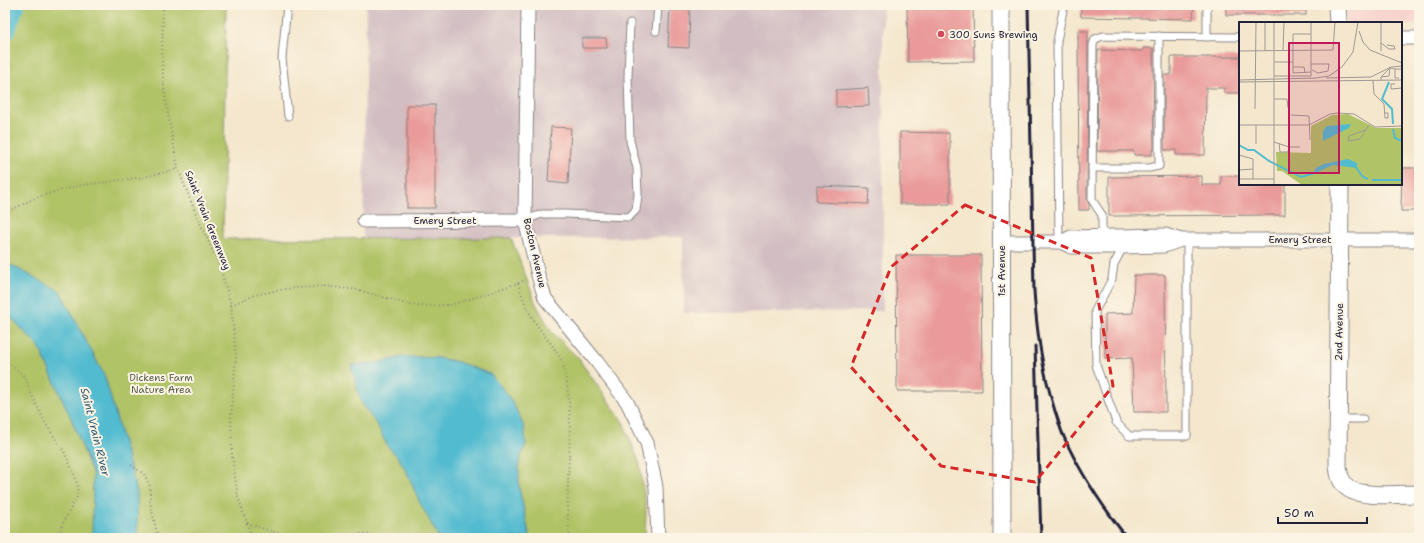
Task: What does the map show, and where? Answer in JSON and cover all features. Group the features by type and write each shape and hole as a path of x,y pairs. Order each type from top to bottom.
{"street":[{"name":"Boston Avenue","path":"528,5 526,220 538,275 545,298 597,362 627,402 647,443 656,487 658,538"},
{"name":"1st Avenue","path":"1001,5 1002,538"},
{"path":"1337,5 1338,22"},
{"path":"1402,38 1419,38"},
{"name":"2nd Avenue","path":"1340,185 1338,419 1338,466 1340,479 1347,488 1354,492 1371,494 1419,494"},
{"name":"Emery Street","path":"364,220 526,220"},
{"name":"Emery Street","path":"1060,242 1071,236 1165,235 1184,240 1419,240"},
{"name":"Emery Street","path":"1001,242 1060,242 1071,247 1120,247 1164,246 1184,240"}],"lane":[{"path":"287,5 282,58 288,116"},
{"path":"656,31 658,5"},
{"path":"1060,242 1057,42 1064,5"},
{"path":"1207,5 1207,37"},
{"path":"526,220 542,214 629,217 636,210 638,195 637,168 630,141 628,85 630,23"},
{"path":"1102,236 1102,215 1092,200 1093,45 1095,39 1103,36 1239,37"},
{"path":"1092,168 1149,168 1159,166 1159,36"},
{"path":"1120,247 1120,253 1114,264 1112,279 1095,311 1096,364 1116,422 1129,436 1187,436 1184,240"},
{"path":"1338,419 1363,419"}],"path":[{"name":"Saint Vrain Greenway","path":"163,5 162,63 165,91 178,168 196,214 220,267 231,305 236,356 231,418 232,456 238,497 252,538"},
{"name":"Saint Vrain Greenway","path":"5,213 37,197 77,186 144,177 178,168"},
{"path":"231,305 255,295 285,288 324,286 358,290 418,306 451,305 489,294 538,275"},
{"path":"518,283 524,301 535,323 549,341 562,363 568,388 570,415 568,514 570,538"},
{"path":"5,359 25,377 45,423 65,453 75,476 78,488 77,498 63,523 58,538"},
{"path":"131,465 144,474 150,486 150,502 158,538"},
{"path":"247,523 292,538"},
{"path":"332,538 355,534 371,534 380,538"}],"highlighted area":[{"path":"965,205 1091,258 1113,386 1035,482 941,466 851,367 891,267"}],"shaded area":[{"path":"366,5 883,5 883,311 684,313 683,237 363,239"},
{"path":"1346,5 1419,5 1419,25 1402,25 1402,22 1346,22"}],"green space":[{"name":"Dickens Farm Nature Area","path":"5,5 226,5 223,239 511,238 536,304 551,331 578,358 623,422 640,465 646,509 645,538 5,538"}],"water":[{"path":"5,262 60,291 105,377 137,492 138,538 92,538 93,475 73,423 39,347 5,311"},
{"path":"403,357 439,358 458,362 490,374 504,390 515,407 524,427 526,444 519,462 519,487 530,538 439,538 419,501 407,472 397,456 388,447 377,425 364,407 359,396 351,365 376,363"}],"building":[{"path":"670,5 690,5 689,48 668,47"},
{"path":"1081,5 1194,5 1193,19 1081,17"},
{"path":"1226,5 1306,5 1306,15 1226,15"},
{"name":"300 Suns Brewing","path":"973,6 974,61 908,62 907,7"},
{"path":"1078,31 1088,31 1087,200 1089,210 1079,210"},
{"path":"582,38 606,38 607,48 582,48"},
{"path":"1143,48 1153,48 1154,150 1152,150 1152,155 1134,155 1134,151 1097,151 1098,50 1143,51"},
{"path":"1171,57 1239,57 1239,93 1224,93 1224,88 1206,88 1205,155 1176,155 1176,150 1164,150 1164,75 1171,75"},
{"path":"868,88 869,106 836,107 836,90"},
{"path":"407,105 435,105 435,208 407,208"},
{"path":"551,127 571,128 568,184 548,182"},
{"path":"900,132 949,133 950,204 900,204"},
{"path":"1402,168 1419,168 1419,211 1401,211"},
{"path":"1202,176 1202,185 1221,185 1221,176 1239,176 1239,185 1285,185 1285,215 1109,216 1109,177"},
{"path":"817,186 869,188 868,204 816,202"},
{"path":"896,255 981,255 982,391 897,391"},
{"path":"1134,275 1165,275 1166,412 1134,412 1132,358 1105,359 1105,314 1133,313"}],"waterway":[{"name":"Saint Vrain River","path":"5,30 14,5"}],"railway":[{"path":"1028,5 1034,291 1043,366 1050,396 1060,427 1070,450 1092,489 1127,538"},
{"path":"1035,346 1041,538"}],"place":[{"name":"300 Suns Brewing","path":"941,34"}]}
